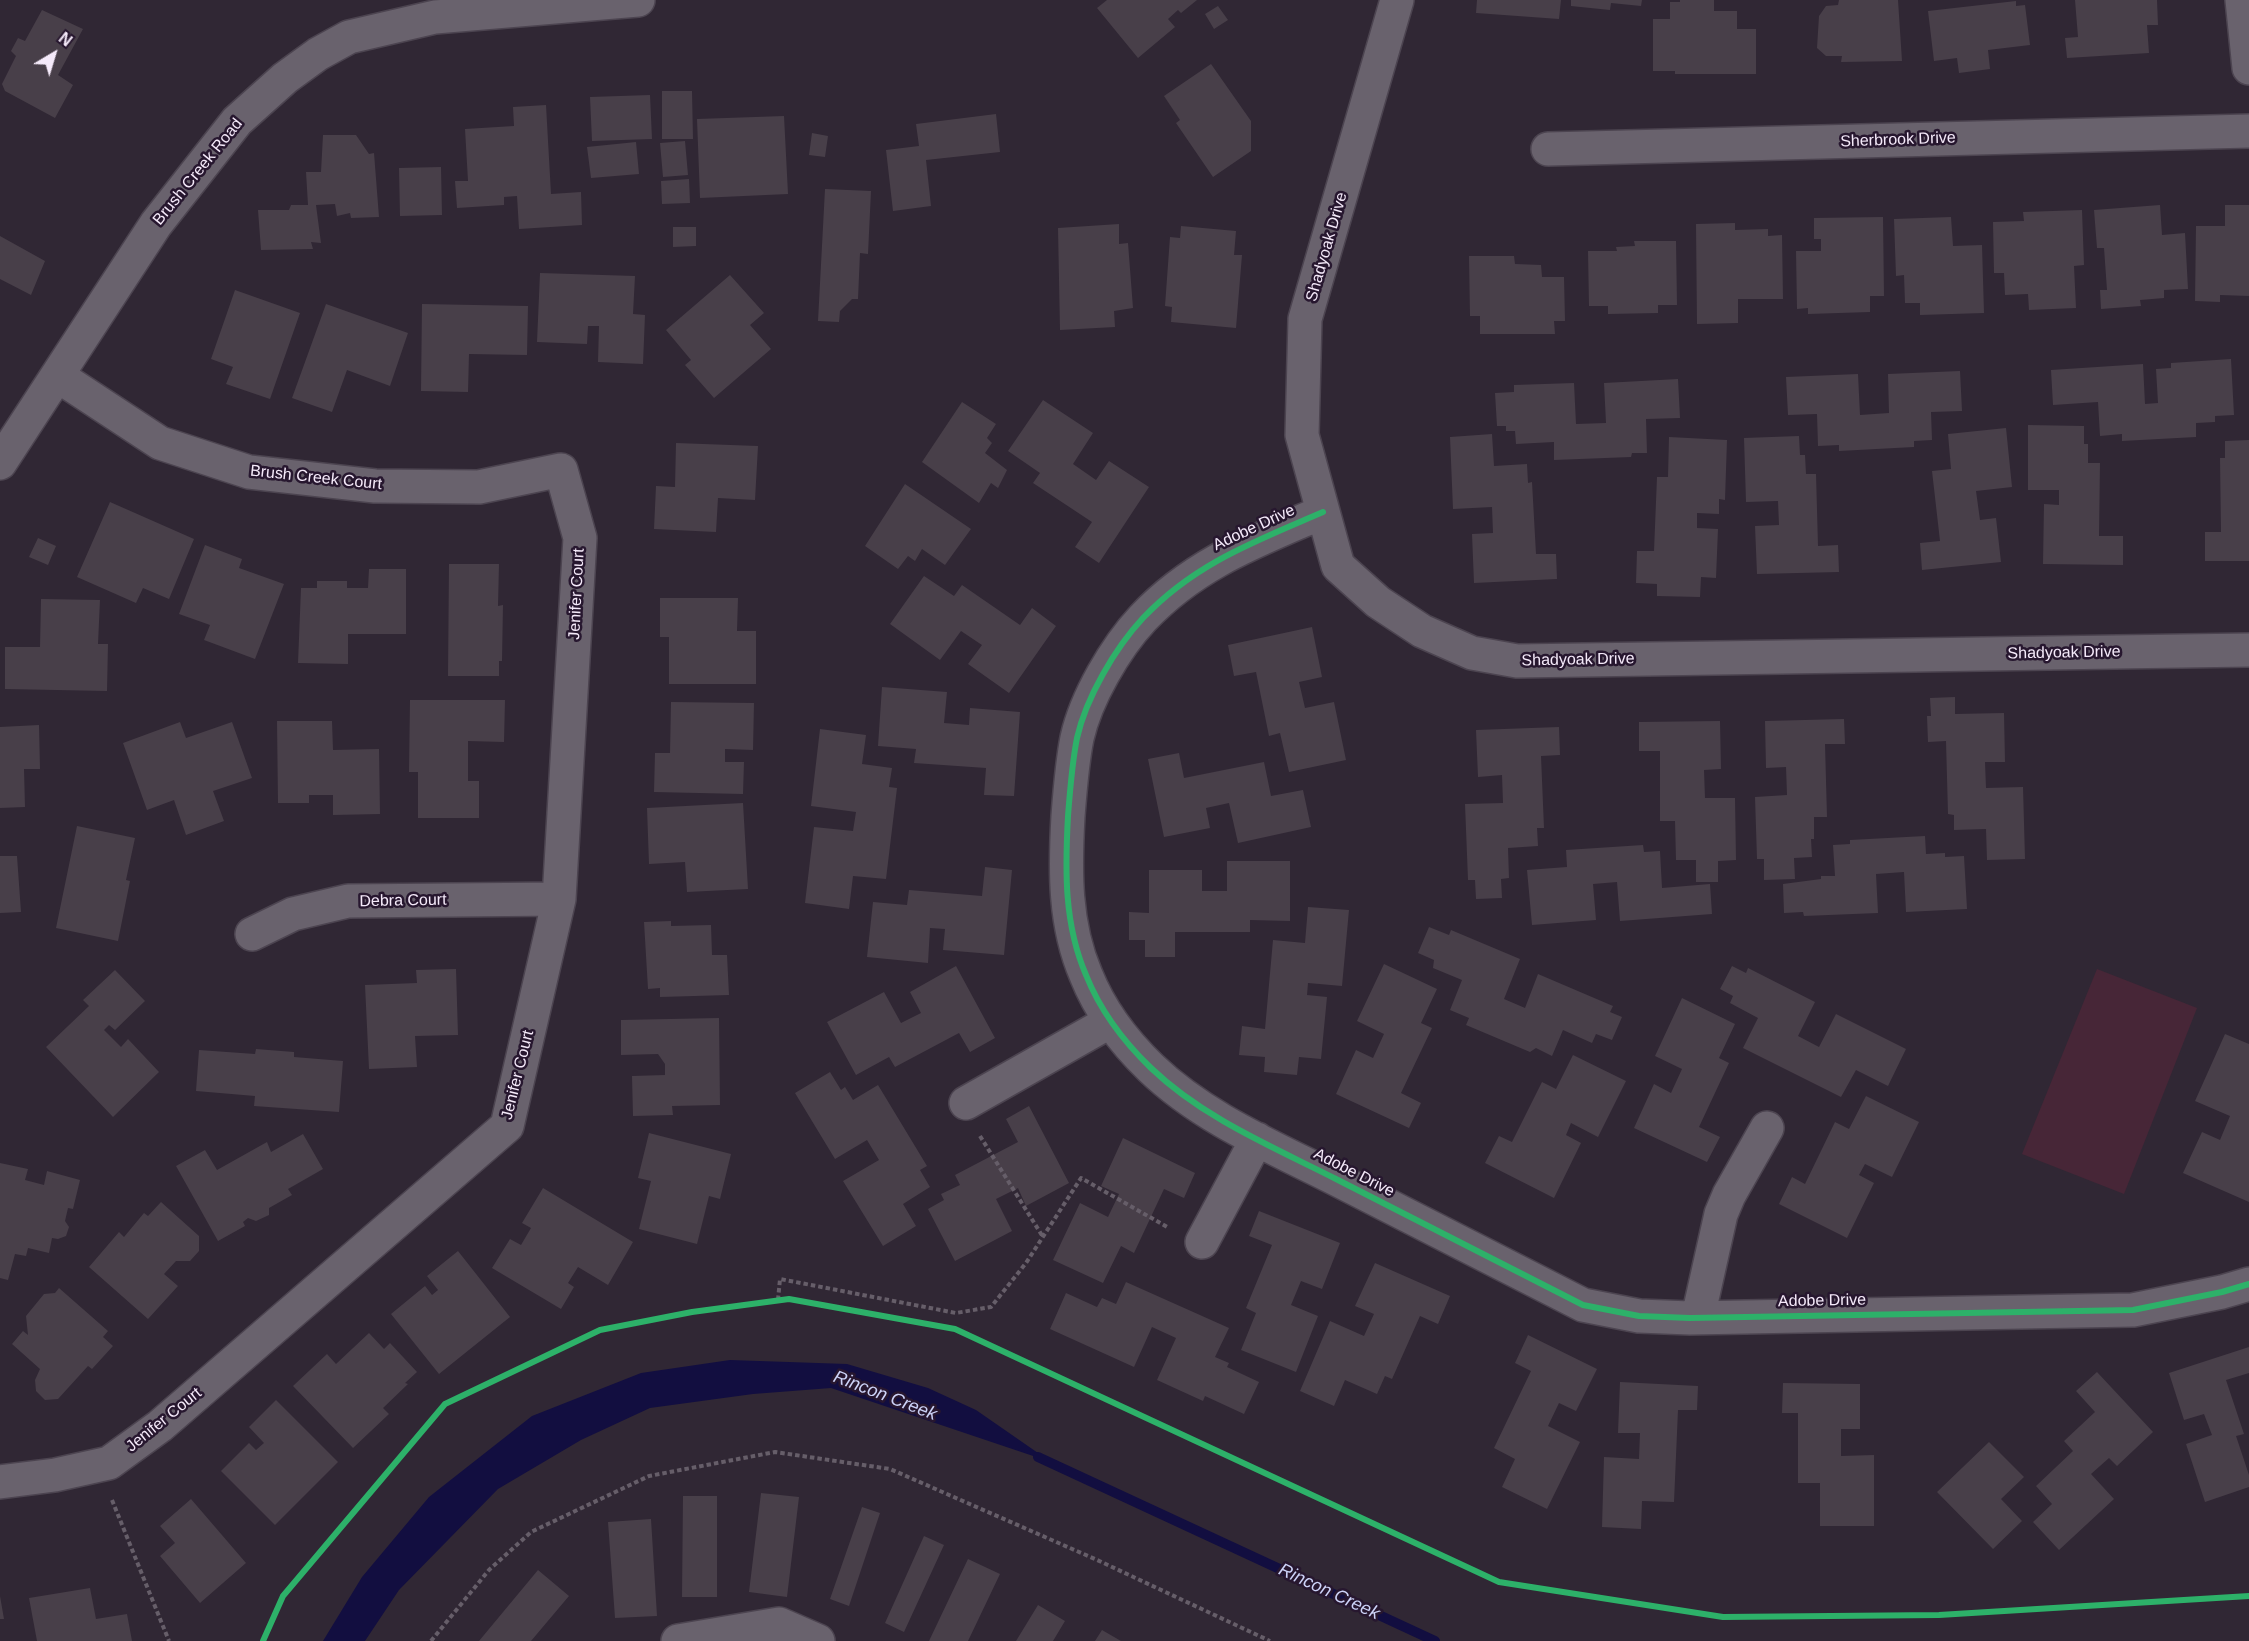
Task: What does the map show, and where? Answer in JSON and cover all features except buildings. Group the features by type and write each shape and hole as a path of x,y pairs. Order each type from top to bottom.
{"street":[{"name":"Brush Creek Road","path":"0,463 156,224 237,121 285,78 318,54 350,37 435,17 638,0"},
{"name":"Shadyoak Drive","path":"1397,0 1305,319 1302,435 1338,566 1378,602 1432,636 1472,653 1517,662 2249,650"},
{"path":"2242,0 2249,69"},
{"name":"Sherbrook Drive","path":"1548,149 2249,131"},
{"name":"Brush Creek Court","path":"58,376 160,443 249,472 375,486 479,487 561,470"},
{"name":"Jenifer Court","path":"0,1482 55,1475 109,1463 160,1425 507,1126 559,899 580,538 561,470"},
{"name":"Adobe Drive","path":"1323,512 1228,553 1183,582 1143,618 1111,660 1078,735 1070,781 1065,877 1071,931 1086,976 1111,1022 1153,1069 1230,1126 1583,1305 1639,1316 2133,1310 2222,1292 2249,1284"},
{"name":"Debra Court","path":"252,934 293,914 348,901 559,899"},
{"path":"966,1102 1111,1022"},
{"path":"1698,1317 1721,1214 1729,1195 1767,1128"},
{"path":"1202,1242 1257,1139"},
{"path":"678,1641 779,1624 818,1641"}],"path":[{"path":"966,1102 975,1128 1043,1237"},
{"path":"778,1300 780,1279 956,1313 991,1307 1043,1237 1081,1178 1169,1228"},
{"path":"767,1302 789,1299"},
{"path":"431,1641 489,1570 531,1532 649,1476 776,1452 890,1469 1095,1559 1270,1641"},
{"path":"112,1500 169,1641"}],"shaded area":[{"path":"2097,969 2197,1008 2124,1194 2022,1154"}],"water":[{"path":"730,1360 847,1364 928,1388 976,1410 1051,1462 831,1388 753,1394 650,1408 581,1440 498,1489 399,1590 365,1641 323,1641 362,1577 429,1497 532,1416 641,1373"}],"waterway":[{"name":"Rincon Creek","path":"1038,1457 1435,1641"}],"cycle path":[{"path":"1323,512 1227,555 1184,582 1163,599 1132,630 1112,659 1094,690 1077,738 1070,786 1066,856 1073,936 1086,975 1106,1013 1131,1047 1171,1086 1239,1130 1583,1305 1639,1316 1690,1318 2133,1310 2222,1292 2249,1284"},
{"path":"263,1641 283,1596 445,1404 600,1330 692,1312 789,1299 955,1329 1499,1582 1723,1617 1939,1615 2249,1596"}]}
